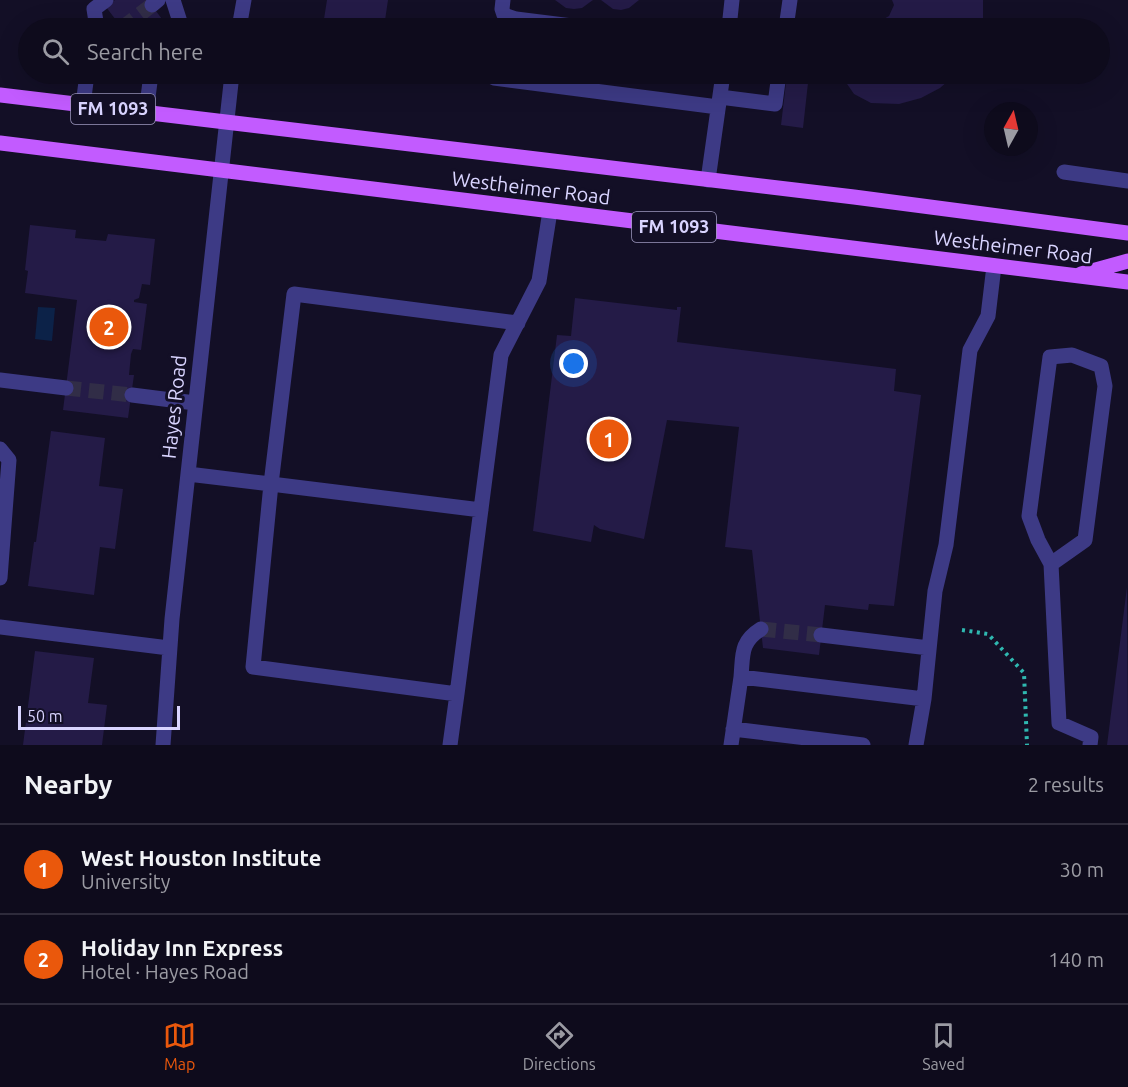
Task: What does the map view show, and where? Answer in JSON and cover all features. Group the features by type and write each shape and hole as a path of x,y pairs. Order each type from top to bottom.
{"main road":[{"name":"Westheimer Road","path":"0,95 1128,233"},
{"name":"Westheimer Road","path":"0,143 1128,282"},
{"path":"1073,276 1128,261"}],"street":[{"path":"95,18 94,9 106,0"},
{"path":"172,0 178,18"},
{"path":"241,18 244,0"},
{"path":"730,18 732,0"},
{"path":"787,18 790,0"},
{"path":"83,105 86,84"},
{"path":"146,112 150,84"},
{"name":"Hayes Road","path":"163,745 170,648 195,403 231,84"},
{"path":"550,84 719,102 775,104 778,84"},
{"path":"708,180 722,84"},
{"path":"1064,172 1128,181"},
{"path":"450,745 501,355 539,281 550,211"},
{"path":"916,745 924,699 935,591 946,545 970,350 988,316 994,266"},
{"path":"457,694 253,667 294,294 518,323"},
{"path":"1051,564 1085,540 1105,386 1101,366 1072,355 1050,357 1029,516 1038,540 1051,564 1059,723 1091,737 1090,745"},
{"path":"0,380 66,388"},
{"path":"132,395 195,403"},
{"path":"0,449 9,460 0,578"},
{"path":"188,474 481,510"},
{"path":"0,627 170,648"},
{"path":"731,745 744,648 749,636 760,629"},
{"path":"821,634 929,648"},
{"path":"741,677 924,699"},
{"path":"734,729 863,745"}],"path":[{"path":"962,630 988,634 1024,673 1027,745"}],"water":[{"path":"38,307 55,308 52,341 35,339"}],"building":[{"path":"115,0 148,0 161,18 114,18 106,7"},
{"path":"327,0 388,0 385,18 324,18"},
{"path":"555,0 593,0 582,8 574,9 566,8"},
{"path":"601,0 639,0 629,8 621,10 613,9"},
{"path":"892,0 983,0 983,18 886,18 889,16 894,5"},
{"path":"786,84 808,84 803,128 781,125"},
{"path":"847,84 945,84 921,98 899,104 871,103 854,94"},
{"path":"30,225 76,230 75,238 106,241 108,234 155,239 150,285 142,284 139,298 134,300 134,302 147,304 141,350 133,349 131,354 129,375 134,375 128,418 63,410 77,300 25,293"},
{"path":"575,298 677,310 677,307 681,307 677,342 896,369 894,391 921,395 894,606 869,604 868,610 825,605 819,655 763,648 752,550 725,547 739,427 667,420 644,539 600,529 594,525 591,542 533,531 557,335 571,336"},
{"path":"51,431 105,438 99,486 123,489 115,549 100,547 94,595 28,586"},
{"path":"1127,587 1128,745 1107,745"},
{"path":"35,651 94,658 88,703 107,705 102,745 23,745"}],"tunnel":[{"path":"135,18 152,5"},
{"path":"66,388 132,395"},
{"path":"761,629 821,635"}],"place":[{"name":"Holiday Inn Express","path":"109,327"},
{"name":"West Houston Institute","path":"609,439"}]}
